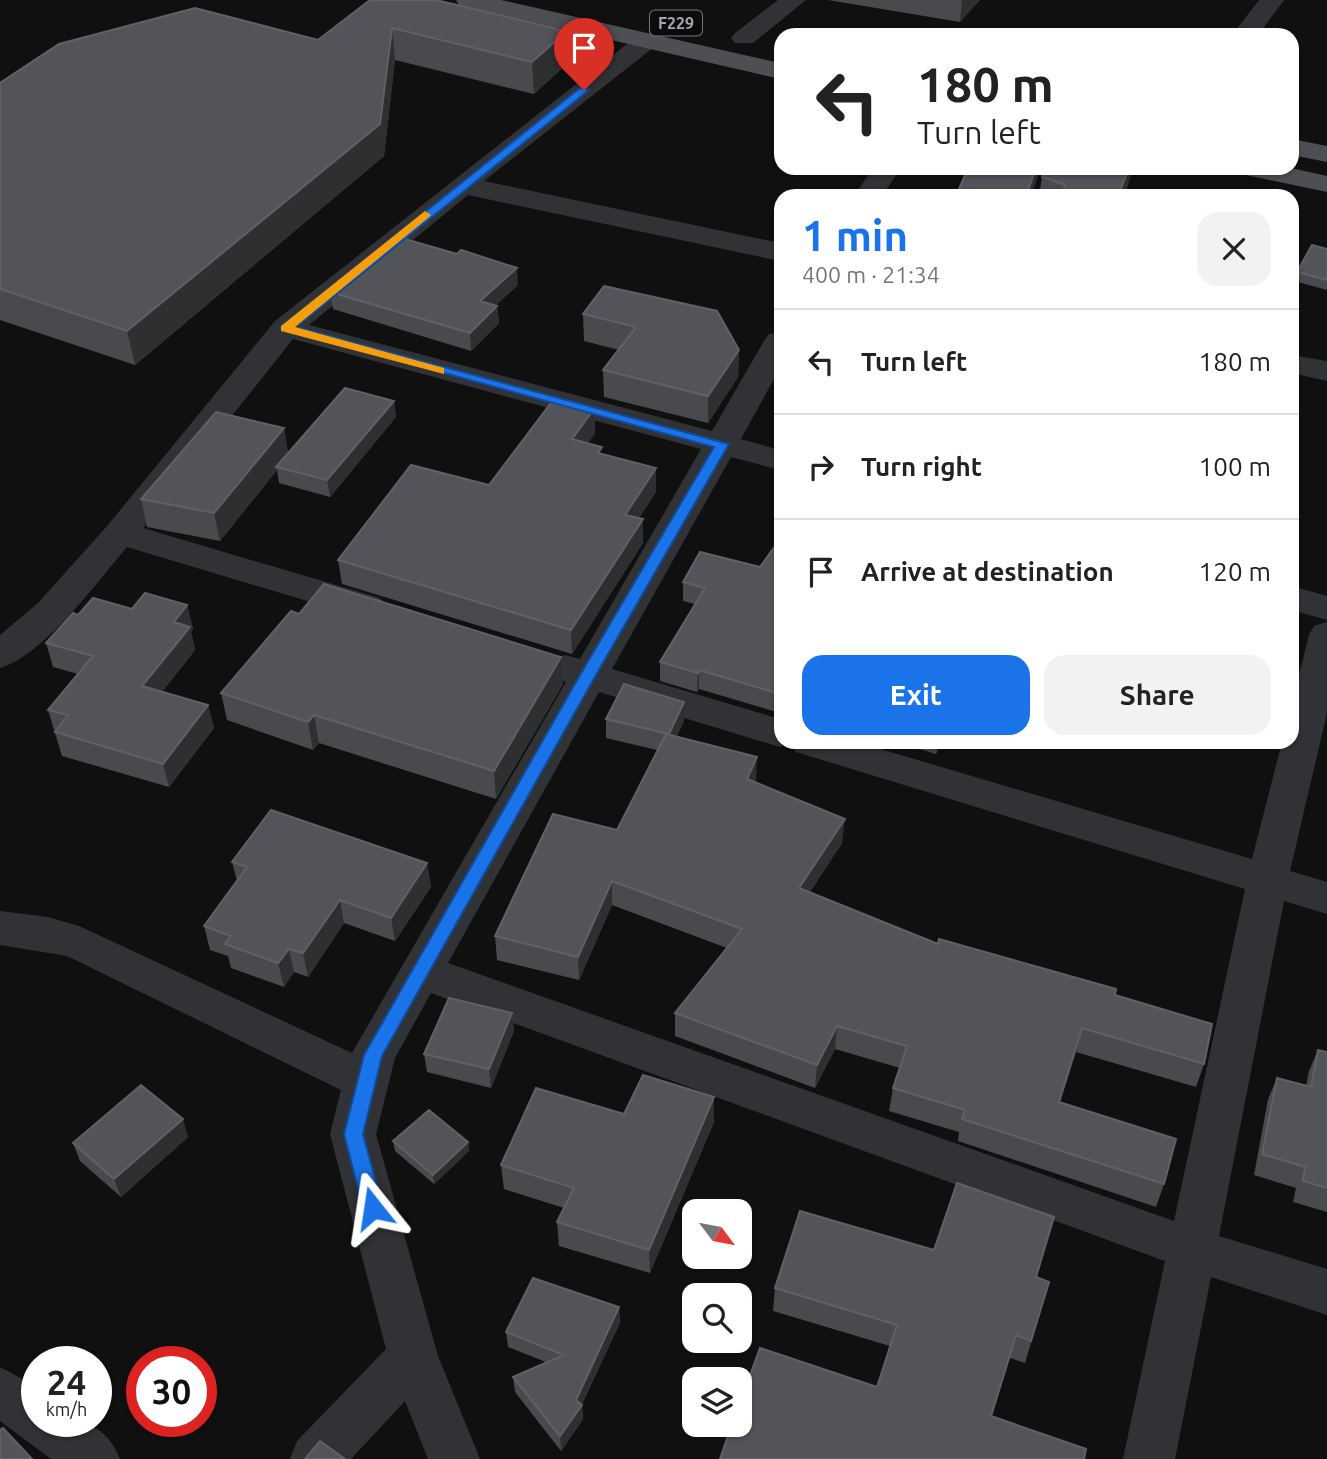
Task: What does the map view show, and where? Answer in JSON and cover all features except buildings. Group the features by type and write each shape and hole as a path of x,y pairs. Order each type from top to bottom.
{"main road":[{"name":"F229","path":"468,0 774,70"},
{"name":"F229","path":"571,0 774,44"},
{"path":"1299,148 1327,154"},
{"path":"1284,175 1327,184"}],"street":[{"path":"744,38 794,0"},
{"path":"1250,28 1272,0"},
{"path":"0,654 51,612 120,533 286,328 461,185 645,42"},
{"path":"461,185 774,251"},
{"path":"286,328 774,458"},
{"path":"454,1459 413,1356 353,1134 373,1055 774,352"},
{"path":"1299,365 1327,371"},
{"path":"120,533 394,616"},
{"path":"1299,600 1327,608"},
{"path":"1149,1459 1267,881 1327,635"},
{"path":"528,656 774,731"},
{"path":"833,749 1327,898"},
{"path":"0,928 48,934 79,943 366,1081"},
{"path":"419,971 1191,1249 1327,1292"},
{"path":"316,1459 413,1356"},
{"path":"0,1391 21,1406"},
{"path":"64,1437 94,1459"}],"slow traffic":[{"path":"425,215 286,328 440,371"}],"route":[{"path":"373,1208 353,1134 373,1055 588,675 723,444 494,386 286,328 461,185 584,90"}]}
